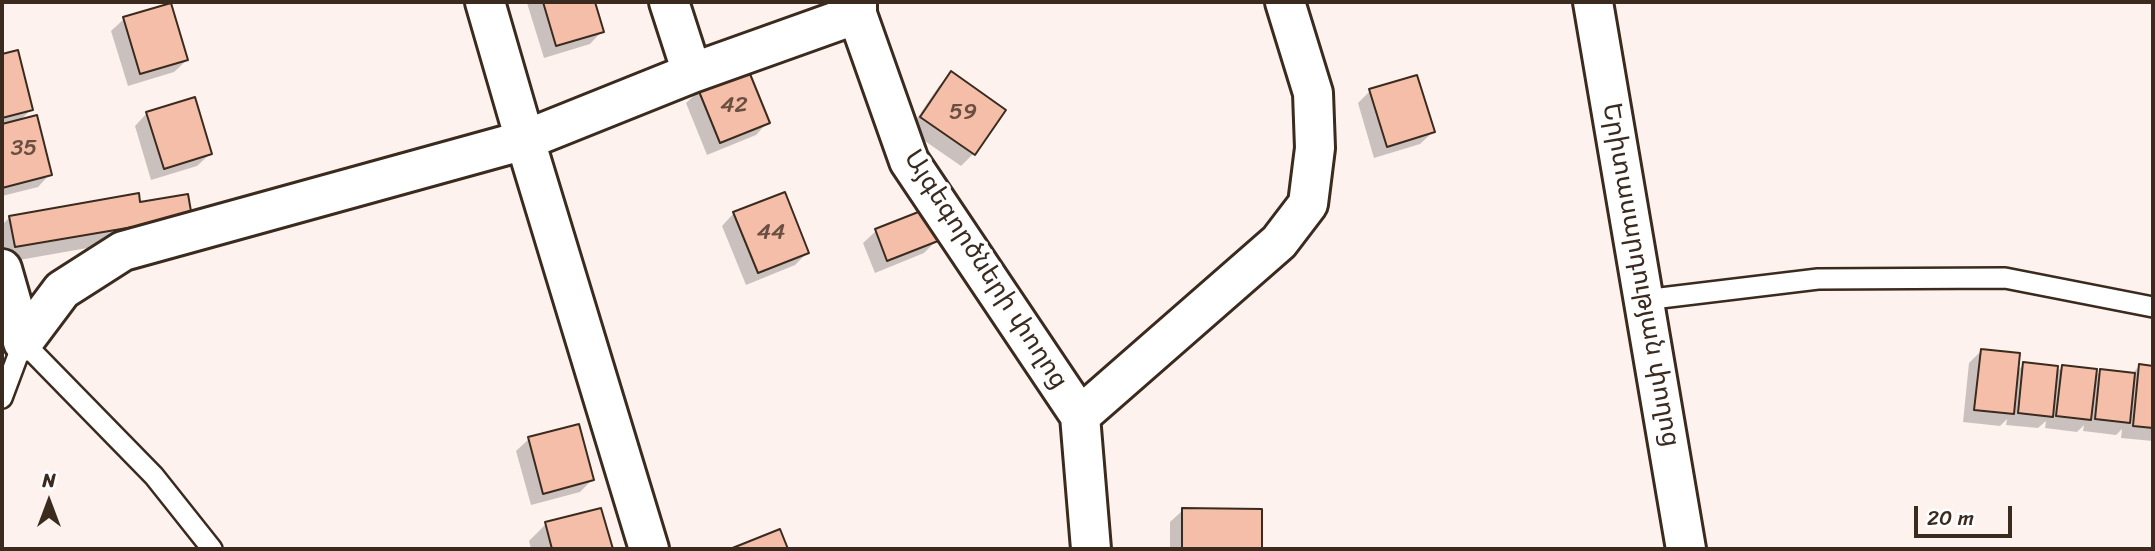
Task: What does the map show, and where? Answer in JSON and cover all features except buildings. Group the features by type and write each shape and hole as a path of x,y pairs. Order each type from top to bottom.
{"street":[{"path":"485,2 649,549"},
{"path":"669,2 692,73"},
{"path":"1091,549 1080,416 1279,242 1308,204 1315,148 1314,93 1285,2"},
{"name":"Երիտասարդության փողոց","path":"1593,2 1686,549"},
{"path":"23,341 62,290 123,251 525,140 857,8"},
{"name":"Այգեգործների փողոց","path":"857,8 909,161 1080,416"},
{"path":"2,269 23,341"}],"lane":[{"path":"1644,300 1818,279 2005,278 2153,307"},
{"path":"2,398 23,341 154,476 212,549"}]}
